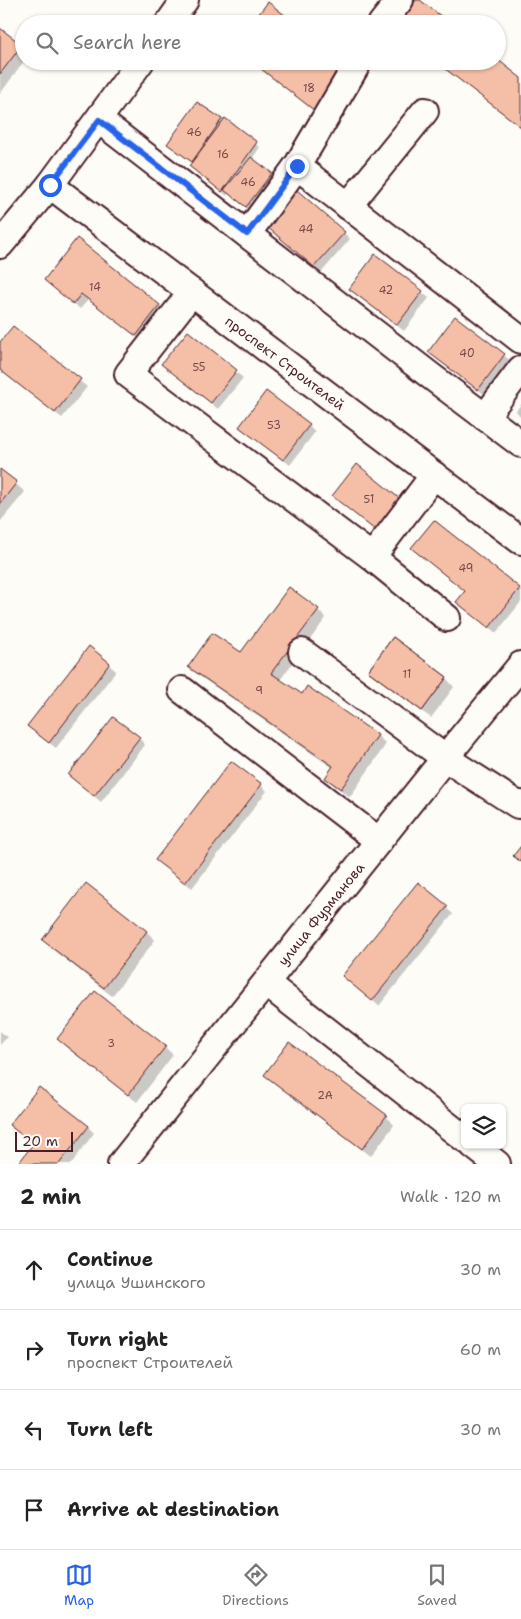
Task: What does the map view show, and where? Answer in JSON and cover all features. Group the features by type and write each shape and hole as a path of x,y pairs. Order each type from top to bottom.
{"street":[{"path":"174,15 185,0"},
{"path":"388,15 400,0"},
{"path":"0,245 50,185 135,70"},
{"path":"247,234 297,166 354,70"},
{"path":"348,206 425,110"},
{"path":"99,120 521,444"},
{"path":"297,166 521,340"},
{"name":"проспект Строителей","path":"50,185 521,541"},
{"path":"192,292 128,374 372,557 447,618"},
{"path":"485,417 521,369"},
{"path":"372,557 434,475"},
{"path":"302,652 445,758 518,805 521,804"},
{"name":"улица Фурманова","path":"121,1164 521,665"},
{"path":"182,690 379,842"},
{"path":"266,983 461,1136"},
{"path":"478,1149 497,1164"}],"building":[{"path":"416,0 420,0 439,15 405,15"},
{"path":"268,2 285,15 258,15"},
{"path":"0,28 15,40 15,54 0,74"},
{"path":"506,66 521,78 521,127 447,70 506,70"},
{"path":"263,70 339,70 315,111"},
{"path":"197,102 222,119 192,162 167,144"},
{"path":"225,118 257,142 222,192 189,166"},
{"path":"251,157 272,173 246,207 224,190"},
{"path":"297,190 345,232 314,267 266,226"},
{"path":"77,238 160,305 136,336 81,294 73,304 44,280"},
{"path":"375,254 423,291 397,325 349,289"},
{"path":"455,316 505,354 478,390 428,352"},
{"path":"13,326 81,379 55,413 0,370 0,342"},
{"path":"188,331 237,370 211,403 161,364"},
{"path":"266,391 310,424 283,460 239,427"},
{"path":"357,464 405,503 380,534 332,496"},
{"path":"0,469 17,482 0,504"},
{"path":"434,520 520,588 489,628 456,602 465,591 411,548"},
{"path":"289,587 319,609 271,673 302,694 307,686 378,735 341,789 325,778 333,766 188,667 212,633 241,652"},
{"path":"393,637 447,677 422,711 368,671"},
{"path":"393,637 447,677 422,711 368,671"},
{"path":"89,646 110,663 49,743 27,726"},
{"path":"113,717 140,737 94,796 68,775"},
{"path":"231,761 262,784 185,883 155,860"},
{"path":"521,846 521,862 513,856"},
{"path":"418,882 448,906 372,1001 342,976"},
{"path":"86,883 147,931 104,988 42,940"},
{"path":"95,991 166,1046 128,1095 57,1039"},
{"path":"289,1042 387,1115 362,1149 264,1075"},
{"path":"39,1087 89,1126 59,1164 18,1164 33,1144 9,1125"}],"route":[{"path":"50,185 99,120 247,234 297,166"}]}
